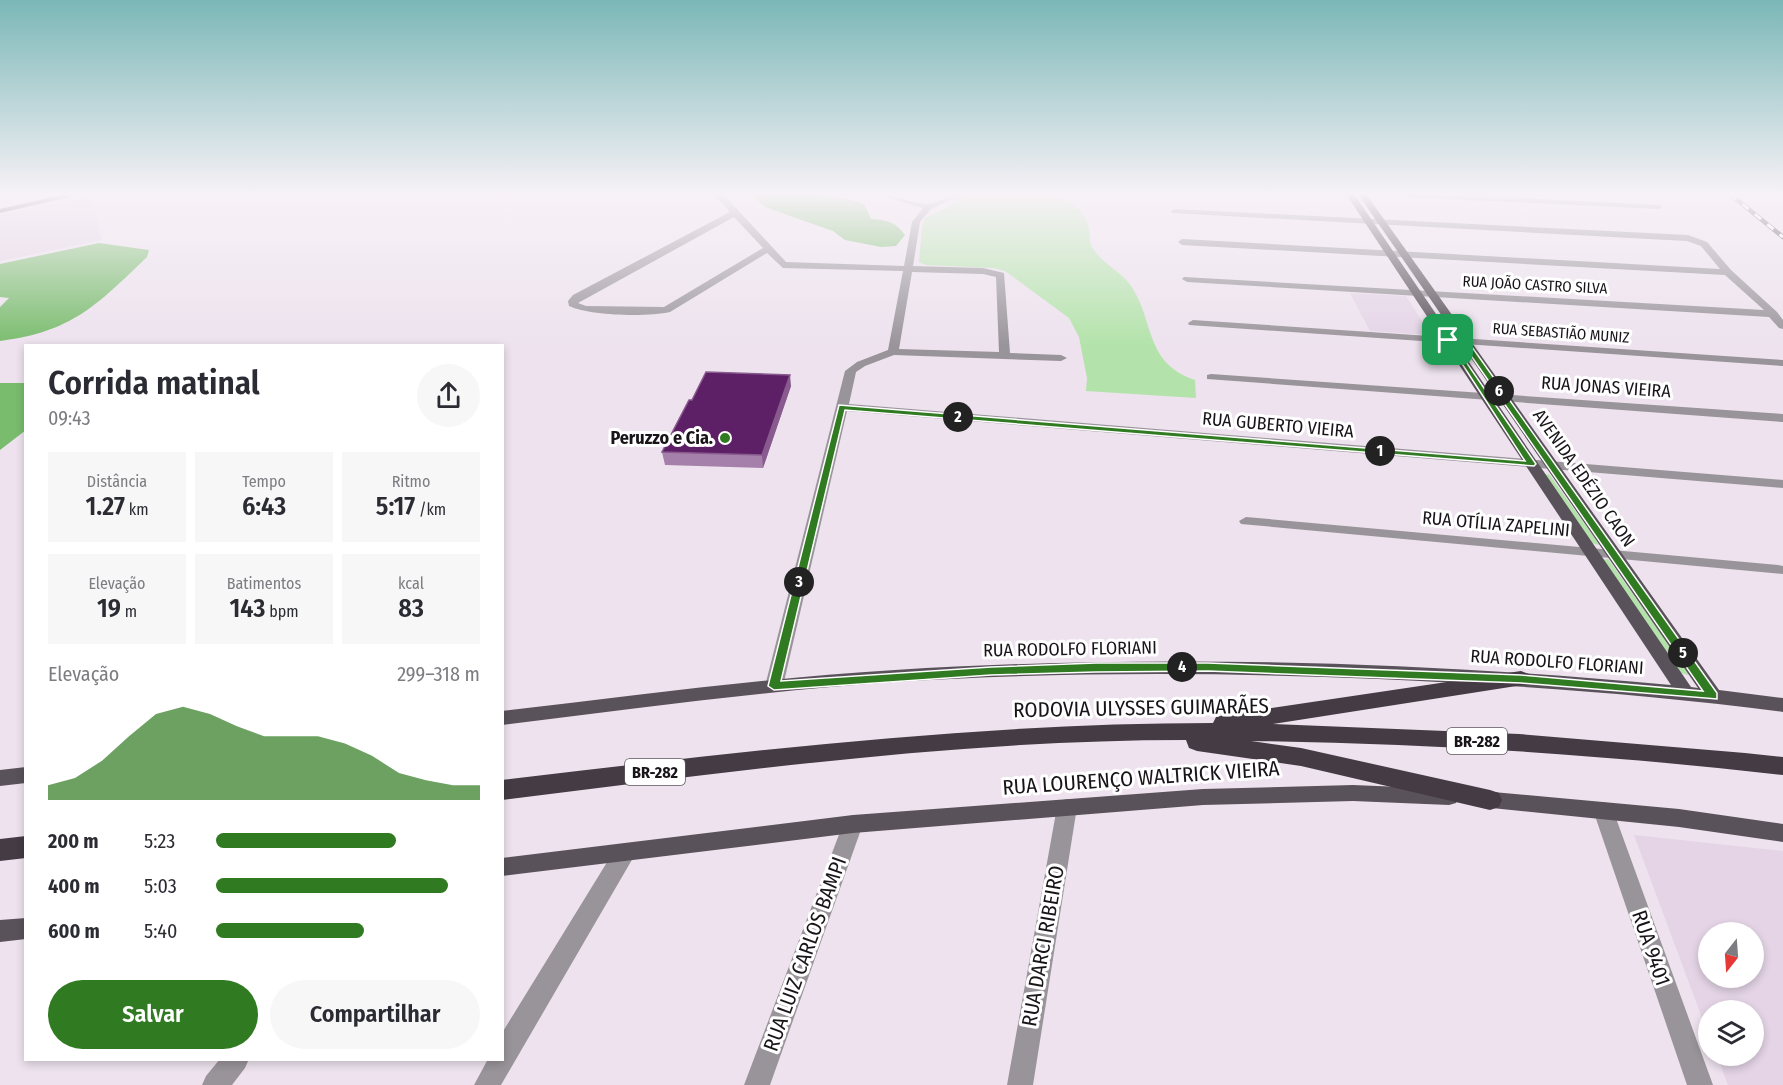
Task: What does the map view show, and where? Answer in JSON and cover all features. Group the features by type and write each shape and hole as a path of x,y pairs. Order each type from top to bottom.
{"highway":[{"path":"1169,732 1521,679"},
{"name":"RODOVIA ULYSSES GUIMARÃES","path":"504,790 881,746 1066,734 1169,732 1313,733 1440,738 1642,752 1783,766"},
{"path":"1066,734 1206,742 1301,757 1490,800"},
{"path":"0,850 24,847"}],"main road":[{"name":"AVENIDA EDÉZIO CAON","path":"1386,245 1685,693"},
{"name":"AVENIDA EDÉZIO CAON","path":"1396,245 1713,696"},
{"name":"RUA RODOLFO FLORIANI","path":"504,718 774,686 894,676 1096,668 1268,669 1521,679 1685,693 1783,705"},
{"path":"0,778 24,775"},
{"name":"RUA LOURENÇO WALTRICK VIEIRA","path":"504,867 854,824 1274,794 1353,793 1490,800 1603,810 1783,833"},
{"path":"0,931 24,928"}],"street":[{"path":"675,245 577,297 573,304 584,309 662,311 768,249"},
{"path":"764,245 783,265"},
{"path":"893,352 913,245"},
{"path":"1228,245 1728,272"},
{"path":"1705,245 1728,272 1783,326"},
{"path":"743,264 983,271 1001,275 1005,356"},
{"name":"RUA JOÃO CASTRO SILVA","path":"1187,279 1773,314"},
{"name":"RUA SEBASTIÃO MUNIZ","path":"1193,323 1783,363"},
{"path":"774,686 851,371 861,364 893,352 1061,358"},
{"name":"RUA JONAS VIEIRA","path":"1210,376 1783,418"},
{"name":"RUA GUBERTO VIEIRA","path":"842,407 1783,484"},
{"name":"RUA OTÍLIA ZAPELINI","path":"1246,521 1778,570"},
{"name":"RUA DARCI RIBEIRO","path":"1020,1085 1067,807"},
{"name":"RUA 9401","path":"1603,810 1700,1085"},
{"name":"RUA LUIZ CARLOS BAMPI","path":"757,1085 854,824"},
{"path":"504,1056 625,852"},
{"path":"215,1085 234,1061"},
{"path":"486,1085 501,1061"}],"shaded area":[{"path":"0,245 79,245 0,261"},
{"path":"91,245 149,250 147,257 82,314 46,331 0,341 0,307 9,298 0,297 0,264"},
{"path":"869,245 897,245 896,246"},
{"path":"920,245 1091,245 1100,258 1131,286 1139,299 1159,352 1179,373 1195,380 1196,398 1086,391 1087,378 1079,337 1069,318 1005,271 993,268 926,265 919,262"},
{"path":"1350,293 1406,296 1431,335 1370,331"},
{"path":"0,383 24,383 24,432 0,450"},
{"path":"1549,474 1598,545 1592,543 1545,475"},
{"path":"1608,559 1690,674 1681,673 1603,560"},
{"path":"1634,835 1783,851 1783,1085 1728,1085 1721,1066 1764,1066 1764,1000 1698,1000 1698,1007"}],"building":[{"name":"Peruzzo e Cia.","path":"706,372 790,375 762,455 662,452"}],"place":[{"name":"Peruzzo e Cia.","path":"725,438"}],"route":[{"path":"1448,340 1465,342 1713,696 1521,679 1208,667 991,671 774,686 842,407 1531,464 1448,340"}]}
